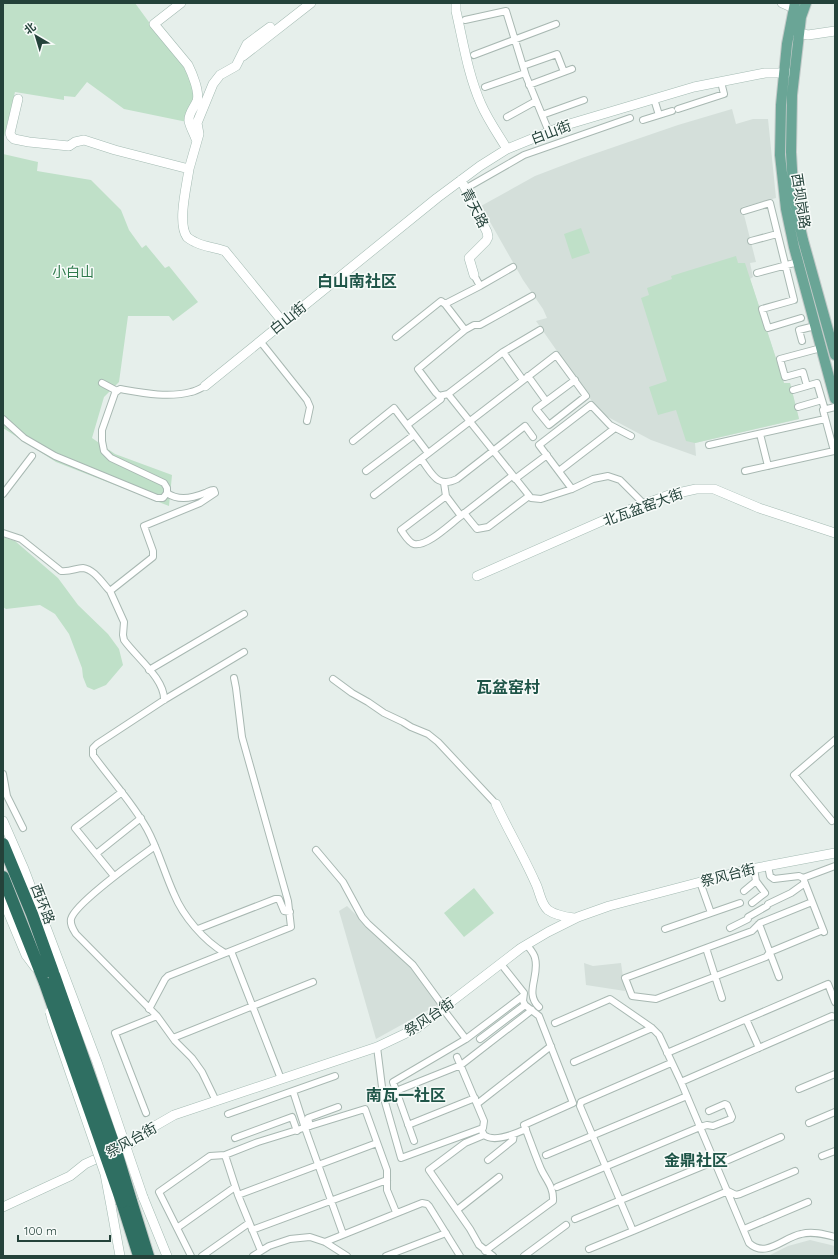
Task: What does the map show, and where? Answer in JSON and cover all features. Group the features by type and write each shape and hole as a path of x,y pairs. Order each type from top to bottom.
{"highway":[{"name":"西环路","path":"3,844 43,945 59,974 115,1148 129,1201"},
{"name":"西环路","path":"3,877 129,1201"},
{"path":"129,1201 138,1256"},
{"path":"129,1201 148,1256"}],"main road":[{"name":"西坝岗路","path":"799,6 789,73 781,105 780,155 789,224 798,239 835,355"},
{"name":"西坝岗路","path":"789,73 793,187 797,214 798,262 835,399"}],"street":[{"path":"181,3 154,24 191,70 197,93 197,100 189,116 189,122 197,142"},
{"path":"241,57 311,3"},
{"path":"456,3 463,40 476,89 490,122 507,149"},
{"path":"782,3 799,6"},
{"path":"465,20 506,11 529,85 550,132"},
{"path":"474,55 556,24"},
{"path":"270,27 248,44 236,66 220,75 212,84 197,123 199,134 189,169 183,226 188,237 195,242 205,246 225,250 283,322"},
{"path":"794,32 808,35 835,31"},
{"path":"523,66 557,54 564,72"},
{"path":"529,85 572,69"},
{"path":"485,87 525,73"},
{"name":"白山街","path":"117,391 120,389 154,395 180,394 192,392 205,386 461,180 507,149 566,125 694,87 764,73 789,73"},
{"path":"643,120 724,94 721,82"},
{"path":"654,98 659,115"},
{"path":"18,99 10,133 14,139 69,146 75,142 84,140 114,150 189,169"},
{"path":"542,115 584,100"},
{"path":"507,117 536,101"},
{"path":"470,186 524,155 630,118"},
{"name":"青天路","path":"461,180 487,232 488,237 486,241 469,258 474,275"},
{"path":"744,211 770,203 794,300 762,309 768,328 801,318"},
{"path":"751,241 777,231 789,224"},
{"path":"757,273 798,262"},
{"path":"445,304 513,267"},
{"path":"474,275 480,286"},
{"path":"793,297 806,293"},
{"path":"532,296 480,325 474,325 465,330 418,369 436,393 445,395 469,421 528,496 535,499 541,499 572,489 602,476 614,477 623,483 644,504"},
{"path":"396,337 441,301 465,330"},
{"path":"802,341 799,330 815,326"},
{"path":"407,425 503,352 540,330"},
{"path":"260,341 307,400 310,406 307,422"},
{"path":"807,386 803,372 785,377 780,359 821,348"},
{"path":"503,352 546,401"},
{"path":"374,495 556,355 575,380 586,396 549,425 536,409 575,380"},
{"path":"3,419 24,438 55,456 158,498 163,498 167,493 167,488 164,483 111,458 104,451 102,430 117,391 102,383"},
{"path":"745,471 834,451 823,410 825,410 817,383 793,390"},
{"path":"798,407 822,400"},
{"path":"572,489 539,445 592,405 605,420 631,436"},
{"path":"825,410 835,407"},
{"path":"353,441 394,408 428,453"},
{"path":"709,445 825,419"},
{"path":"421,459 437,478 444,483 451,482 493,452 525,426 533,437"},
{"path":"559,471 616,428"},
{"path":"760,434 768,466"},
{"path":"366,471 414,435"},
{"path":"446,496 401,530 410,542 414,544 425,544 547,455"},
{"path":"3,494 32,456"},
{"path":"444,483 446,496 477,529 488,527 528,496"},
{"name":"北瓦盆窑大街","path":"477,576 618,514 669,495 696,489 714,489 758,508 835,533"},
{"path":"110,591 154,557 144,526 200,503 215,493 214,490 211,490 195,496 181,498 173,497 167,493"},
{"path":"3,533 21,539 61,571 69,572 83,568 89,570 96,576 110,591 124,622 124,640 162,688 164,700"},
{"path":"149,670 244,614"},
{"path":"244,652 164,700 97,744 93,748 93,755 141,818 155,846 174,895 184,912 209,942 228,952 253,1006 281,1079"},
{"path":"150,1009 168,976 291,927 288,900 242,737 234,678"},
{"path":"333,679 384,713 403,722 411,728 428,734 438,742 496,804 548,910 574,918"},
{"path":"832,821 794,775 835,740"},
{"path":"3,774 7,796 23,828"},
{"path":"114,876 75,828 122,792"},
{"path":"96,854 141,818"},
{"path":"3,821 24,870 59,974"},
{"path":"155,846 114,876 82,904 71,918 71,924 76,934 157,1016 173,1038 192,1058 198,1066 216,1101"},
{"path":"316,850 343,882 362,917 413,965 440,1002 443,1009 466,1039"},
{"name":"祭风台街","path":"3,1208 70,1176 85,1164 131,1143 148,1130 174,1115 376,1048 417,1028 527,945 574,918 609,906 754,868 835,854"},
{"path":"768,866 770,876 774,879 799,876 804,880 823,931 770,952 766,957 656,999 632,996 625,978 752,931 759,924 812,902"},
{"path":"730,928 748,919 748,916 767,906 768,904 791,893 804,880 835,866"},
{"path":"752,903 766,893 756,881 754,868"},
{"path":"24,870 43,945"},
{"path":"744,891 756,881"},
{"path":"700,882 711,913"},
{"path":"198,929 275,899 279,899 284,911 290,912"},
{"path":"3,900 26,955 45,983"},
{"path":"665,929 740,903"},
{"path":"759,924 779,977"},
{"path":"527,945 535,958 536,966 532,993 533,999 540,1007"},
{"path":"706,948 722,998"},
{"path":"485,1251 553,1200 553,1191 542,1172 524,1125 573,1103 539,1016 525,1005 524,994 501,964"},
{"path":"667,1053 835,981"},
{"path":"173,1038 313,982"},
{"path":"828,984 835,1002"},
{"path":"414,1141 393,1082 466,1039 523,996"},
{"path":"555,1023 610,999 660,1035 750,1243 755,1248 761,1249 771,1247 800,1234 813,1232 835,1238"},
{"path":"480,1039 525,1005"},
{"path":"396,1091 461,1066 532,1010"},
{"path":"146,1113 115,1033 157,1016"},
{"path":"681,1082 832,1016 835,1017"},
{"path":"746,1019 759,1048"},
{"path":"574,1062 652,1028"},
{"path":"408,1125 476,1101 551,1046"},
{"path":"376,1048 383,1095 401,1158 483,1128 484,1121 457,1057"},
{"path":"633,1230 580,1106 582,1102 672,1063"},
{"path":"799,1090 835,1074"},
{"path":"228,1114 335,1076"},
{"path":"293,1091 307,1127 318,1165 343,1234"},
{"path":"546,1155 687,1096"},
{"path":"556,1187 700,1127 707,1125 713,1126 732,1117 727,1105 725,1104 709,1111"},
{"path":"307,1127 308,1118 338,1107"},
{"path":"190,1256 159,1192 210,1156 225,1155 258,1142 365,1109 387,1170 387,1190 396,1212"},
{"path":"809,1123 835,1112"},
{"path":"235,1138 292,1117 297,1131"},
{"path":"481,1129 484,1135 488,1138 505,1137 526,1129"},
{"path":"488,1160 513,1140 514,1134"},
{"path":"484,1135 465,1143 429,1170 470,1229 478,1245 493,1256"},
{"path":"575,1219 715,1161 726,1161 781,1137"},
{"path":"238,1195 377,1143"},
{"path":"822,1156 835,1151"},
{"path":"225,1155 235,1187 261,1251"},
{"path":"589,1249 728,1191 740,1194 795,1171"},
{"path":"457,1210 499,1177"},
{"path":"252,1230 387,1180"},
{"path":"177,1228 235,1187"},
{"path":"120,1256 129,1201"},
{"path":"129,1201 167,1256"},
{"path":"744,1229 808,1202"},
{"path":"325,1242 396,1212 422,1203 427,1204 460,1256"},
{"path":"202,1256 249,1224"},
{"path":"524,1256 566,1225"},
{"path":"386,1256 446,1233"},
{"path":"253,1256 269,1246 290,1239 310,1237 325,1242 347,1256"}],"shaded area":[{"path":"732,109 736,124 753,119 768,119 776,198 742,207 756,262 750,263 753,277 750,279 784,383 790,383 799,419 695,443 696,456 651,440 606,416 596,407 536,321 547,318 543,309 523,280 481,206 535,176 678,125"},
{"path":"347,906 394,952 409,962 439,1004 376,1039 339,911"},
{"path":"584,963 593,966 621,963 625,991 586,985"},
{"path":"810,1240 835,1246 835,1256 768,1256 788,1246"}],"green space":[{"path":"3,3 135,3 154,29 183,63 189,74 194,98 187,122 124,109 87,82 75,97 64,96 64,100 15,92 3,141"},
{"name":"小白山","path":"3,154 38,162 37,171 91,180 121,210 129,230 142,248 146,245 165,268 169,266 198,302 173,321 169,316 128,316 119,382 104,397 92,438 115,454 172,475 169,506 56,462 3,428"},
{"path":"581,228 590,253 572,259 564,234"},
{"path":"736,256 738,263 745,263 784,383 790,383 799,419 695,443 686,441 676,410 658,415 649,387 667,381 641,298 649,295 647,288 672,279 671,276"},
{"path":"3,537 15,541 58,578 78,605 108,634 119,649 123,665 106,685 94,690 87,687 83,677 82,668 69,634 55,614 40,605 6,609 3,607"},
{"path":"474,888 494,913 464,937 444,913"}],"district":[{"name":"白山南社区","path":"357,281"},
{"name":"瓦盆窑村","path":"508,687"},
{"name":"南瓦一社区","path":"406,1095"},
{"name":"金鼎社区","path":"696,1160"}]}
